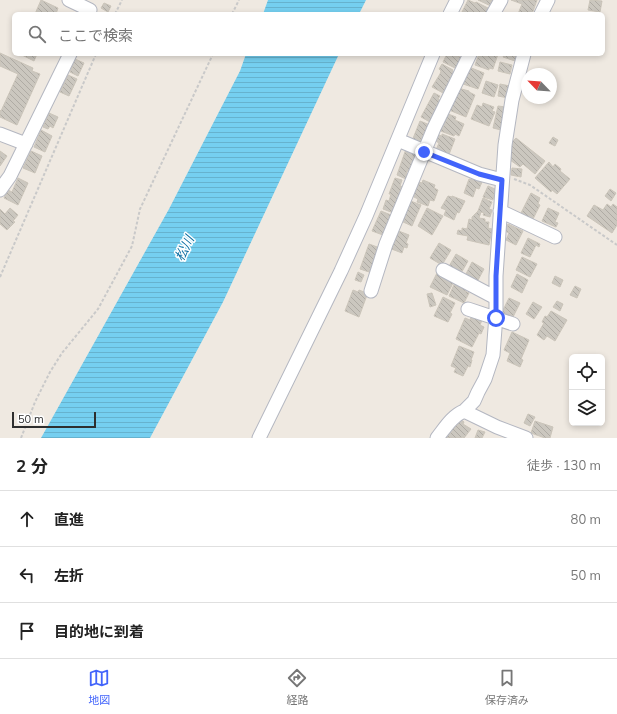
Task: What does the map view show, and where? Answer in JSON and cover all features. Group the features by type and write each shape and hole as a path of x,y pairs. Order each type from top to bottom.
{"street":[{"path":"69,0 91,8"},
{"path":"451,12 457,0"},
{"path":"494,12 501,0"},
{"path":"542,12 548,0"},
{"path":"0,190 10,176 69,56"},
{"path":"259,438 341,271 366,216 432,56"},
{"path":"371,291 386,244 434,128 469,56"},
{"path":"437,438 450,421 459,413 464,411 474,401 485,379 493,356 500,211 505,145 512,100 523,56"},
{"path":"0,134 26,144"},
{"path":"398,140 479,174 502,178"},
{"path":"500,211 555,238"},
{"path":"443,270 496,298"},
{"path":"468,309 513,324"},
{"path":"464,411 497,427 526,438"}],"path":[{"path":"116,12 122,0"},
{"path":"233,12 239,0"},
{"path":"0,277 95,56"},
{"path":"21,438 35,402 50,372 62,353 98,309 132,246 140,209 212,56"},
{"path":"502,178 518,180 530,185 617,245"}],"water":[{"path":"268,0 366,0 360,12 264,12"},
{"name":"松川","path":"245,56 338,56 223,302 150,438 41,438 169,209 240,71"}],"building":[{"path":"41,0 58,8 57,12 36,12"},
{"path":"468,0 490,9 488,12 462,12"},
{"path":"478,0 496,0 493,7"},
{"path":"511,0 537,0 533,12 519,12 522,4"},
{"path":"590,0 602,1 600,12 588,10"},
{"path":"104,3 111,6 108,12 101,8"},
{"path":"0,53 33,68 32,71 40,74 17,125 0,117 0,110 1,111 18,74 0,66"},
{"path":"24,56 36,56 34,61"},
{"path":"446,56 458,56 464,59 459,70 443,62"},
{"path":"478,56 497,56 493,69 489,68 489,70 475,65"},
{"path":"504,56 518,56 515,61 503,57"},
{"path":"75,59 84,63 78,76 70,72"},
{"path":"500,62 512,65 510,74 498,71"},
{"path":"442,64 453,70 452,71 456,74 445,94 432,87 440,74 441,71 439,69"},
{"path":"469,67 484,73 478,89 463,84"},
{"path":"68,75 77,79 69,96 60,92"},
{"path":"486,81 498,85 494,97 482,93"},
{"path":"500,84 510,86 508,98 498,96"},
{"path":"458,88 469,91 475,95 466,117 449,110"},
{"path":"434,93 440,96 438,99 441,101 430,122 421,117"},
{"path":"483,103 494,107 492,111 495,112 489,126 471,119 477,105 482,107"},
{"path":"498,106 506,107 501,130 493,128"},
{"path":"49,113 58,117 53,128 50,126 48,129 43,127"},
{"path":"448,114 456,117 455,120 464,124 459,136 455,134 454,136 438,130 441,124 443,126"},
{"path":"420,121 430,125 421,145 412,141"},
{"path":"41,130 52,136 45,152 34,147"},
{"path":"436,134 442,136 442,134 455,139 448,157 435,152 439,143 434,140"},
{"path":"553,137 558,140 555,146 549,143"},
{"path":"516,138 545,161 535,174 523,164 520,167 510,160 512,142"},
{"path":"406,149 417,155 411,171 408,170 406,174 408,174 406,179 397,175"},
{"path":"0,151 7,156 0,166"},
{"path":"31,151 42,156 35,173 23,168"},
{"path":"549,162 553,167 555,164 561,169 560,171 570,179 557,194 552,190 551,192 535,178"},
{"path":"512,168 522,169 521,177 511,175"},
{"path":"18,178 28,183 18,205 4,198 8,190 12,192"},
{"path":"395,178 402,180 400,186 407,188 396,214 383,209 386,200 389,201 391,194 389,194"},
{"path":"474,178 482,182 479,189 476,188 473,197 464,193 469,179 473,180"},
{"path":"423,180 435,185 434,188 438,190 434,201 430,200 428,206 417,202 418,199 412,196 419,182 422,183"},
{"path":"488,186 495,189 493,200 483,197"},
{"path":"610,189 616,193 611,201 605,196"},
{"path":"531,193 540,198 538,204 540,205 532,221 520,215"},
{"path":"448,196 465,201 459,213 457,212 454,220 444,215 446,210 441,208"},
{"path":"483,198 492,202 489,209 492,210 490,217 483,215 484,213 481,212 479,218 485,219 485,222 489,222 488,228 492,229 489,245 467,240 468,236 457,234 458,230 462,231 462,228 467,229 469,219 472,220 472,217 478,211"},
{"path":"408,200 421,205 412,226 401,221 404,211 406,212 407,210 404,209"},
{"path":"607,204 611,207 613,204 617,207 617,225 612,233 587,216 594,205 603,210"},
{"path":"10,208 18,215 13,221 15,222 7,230 0,224 0,209 5,214"},
{"path":"427,208 443,216 432,235 418,226"},
{"path":"548,208 559,213 555,222 558,223 556,227 542,221"},
{"path":"381,211 391,215 390,218 392,219 383,235 372,231"},
{"path":"508,224 523,231 516,245 506,240 509,233 505,231"},
{"path":"396,230 409,235 406,243 408,244 407,248 404,247 402,253 389,248"},
{"path":"528,238 540,244 539,247 536,245 530,257 521,253"},
{"path":"439,243 451,250 442,265 430,258"},
{"path":"369,244 380,248 369,272 360,269"},
{"path":"456,254 468,261 460,275 448,268"},
{"path":"522,257 537,264 530,277 516,270"},
{"path":"472,262 484,269 477,282 465,276"},
{"path":"358,272 364,275 361,282 355,280"},
{"path":"437,273 454,281 447,295 430,287"},
{"path":"517,274 528,280 522,293 511,287"},
{"path":"555,276 563,280 560,287 552,283"},
{"path":"456,280 467,285 465,291 469,293 464,303 449,296"},
{"path":"575,286 581,289 577,298 570,295"},
{"path":"353,290 358,292 359,290 364,292 363,294 367,295 359,317 345,311"},
{"path":"432,293 436,305 430,307 427,294"},
{"path":"443,297 455,303 450,313 452,314 448,322 434,316"},
{"path":"509,298 520,303 513,317 502,312"},
{"path":"557,301 563,304 560,311 553,307"},
{"path":"533,302 542,307 534,319 526,314"},
{"path":"551,311 567,320 555,341 547,336 544,340 537,335 544,323 542,322 545,316 547,317"},
{"path":"472,315 482,320 480,325 484,327 481,334 479,333 472,347 456,339 465,318 470,320"},
{"path":"512,332 529,340 521,359 523,360 520,367 507,361 510,353 504,350"},
{"path":"459,346 474,352 470,367 468,366 463,376 454,372 456,368 451,366"},
{"path":"528,414 535,417 530,426 524,423"},
{"path":"460,419 464,422 463,424 471,429 464,438 446,438"},
{"path":"535,421 553,427 550,438 545,438 531,433"},
{"path":"478,430 485,432 482,438 475,438"}],"route":[{"path":"424,152 479,174 493,179 502,180 496,276 496,318"}]}
